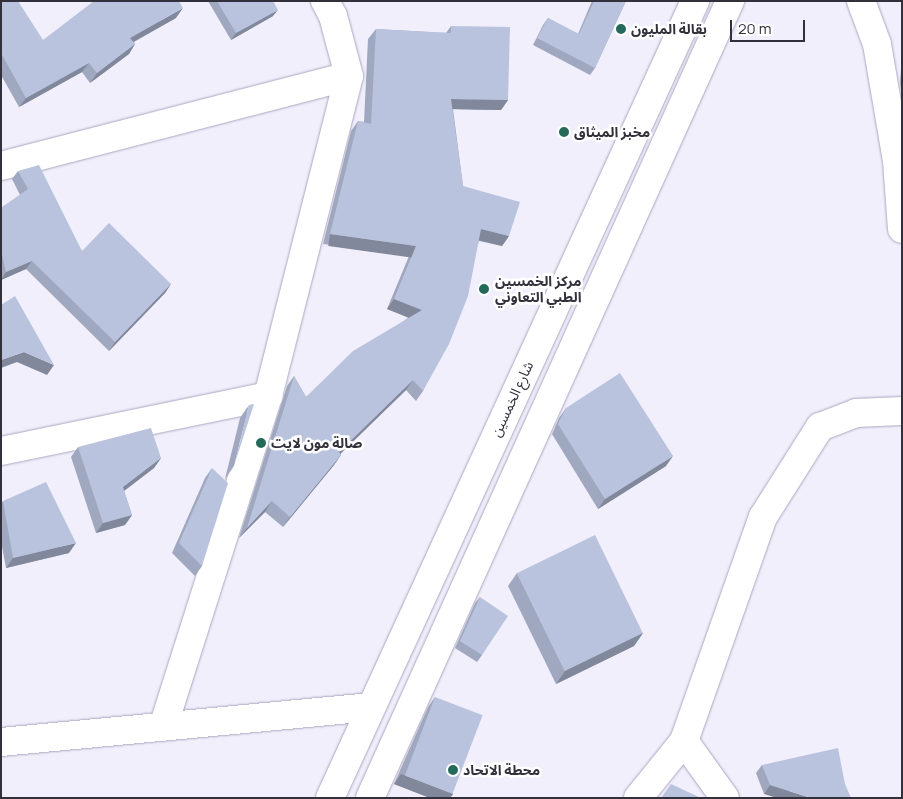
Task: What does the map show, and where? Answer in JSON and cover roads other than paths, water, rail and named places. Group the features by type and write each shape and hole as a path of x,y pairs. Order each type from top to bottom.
{"street":[{"path":"164,724 268,396 349,76 332,16 325,1"},
{"name":"شارع الخمسين","path":"330,798 695,1"},
{"path":"370,798 730,1"},
{"path":"862,2 877,44 897,161 902,229"},
{"path":"1,166 349,76"},
{"path":"1,451 268,396"},
{"path":"638,798 684,741 763,517 820,427 856,413 902,411"},
{"path":"1,742 164,724 370,708"},
{"path":"684,741 725,798"}],"place":[{"name":"بقالة المليون","path":"621,29"},
{"name":"مخبز الميثاق","path":"564,132"},
{"name":"مركز الخمسين الطبي التعاوني","path":"484,289"},
{"name":"صالة مون لايت","path":"261,443"},
{"name":"محطة الاتحاد","path":"453,770"}]}
